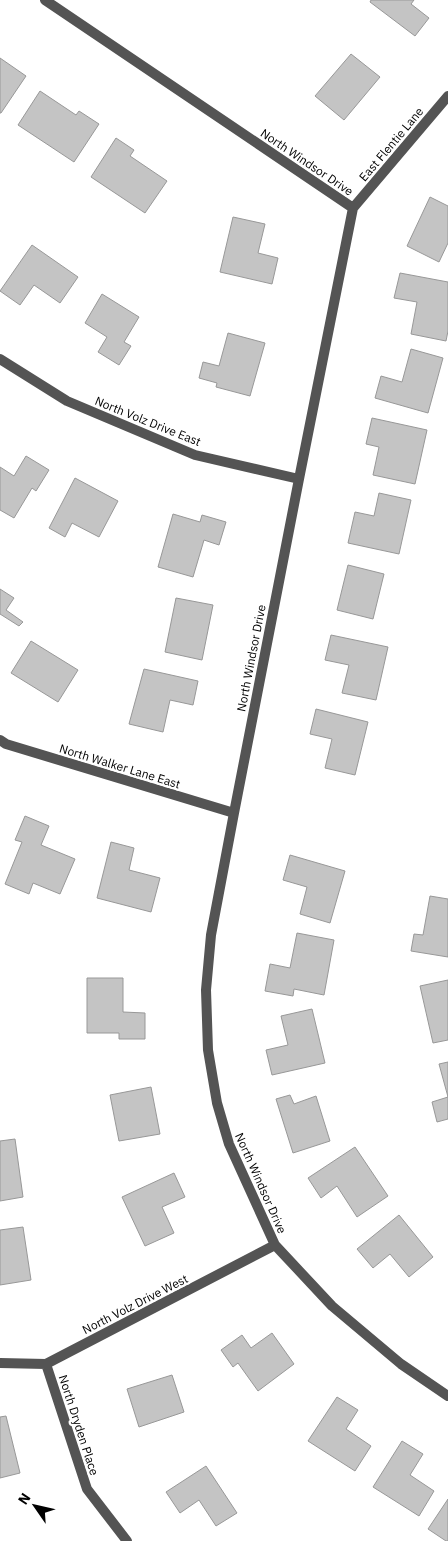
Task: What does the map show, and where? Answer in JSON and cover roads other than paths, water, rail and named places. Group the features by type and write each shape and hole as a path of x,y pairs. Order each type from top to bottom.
{"street":[{"name":"North Windsor Drive","path":"45,0 353,208 298,479 211,935 206,990 208,1050 216,1103 229,1144 275,1245 332,1306 401,1364 448,1396"},
{"name":"East Flentie Lane","path":"353,208 448,96"},
{"name":"North Volz Drive East","path":"0,359 67,401 195,455 298,479"},
{"name":"North Walker Lane East","path":"0,740 6,744 234,814"},
{"name":"North Volz Drive West","path":"0,1363 46,1364 275,1245"},
{"name":"North Dryden Place","path":"46,1364 87,1489 127,1541"}]}
